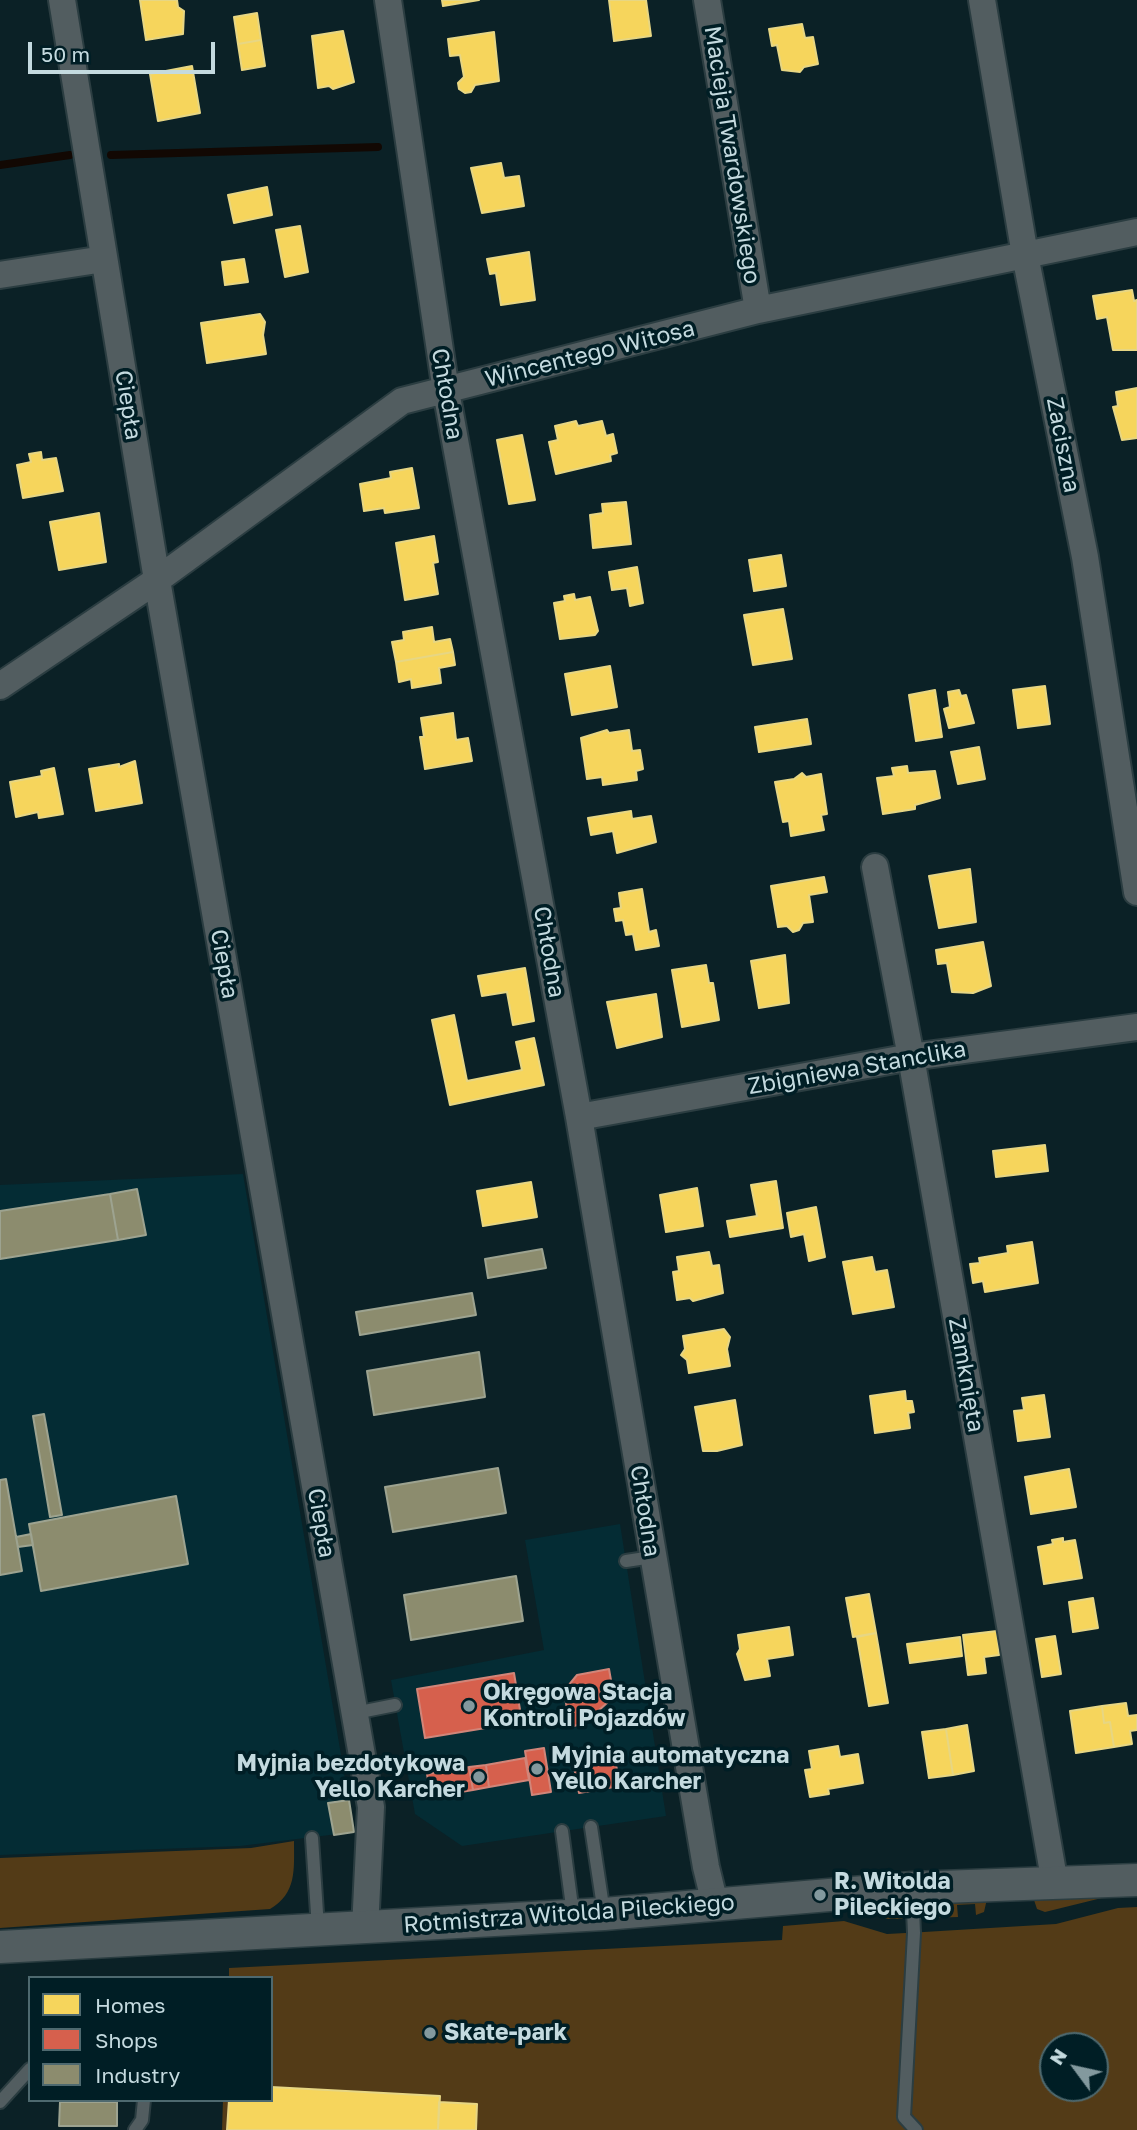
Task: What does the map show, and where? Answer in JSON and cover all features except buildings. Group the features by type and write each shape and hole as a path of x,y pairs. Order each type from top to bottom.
{"street":[{"name":"Ciepła","path":"62,0 157,580 371,1807 365,1929"},
{"name":"Chłodna","path":"387,0 446,391 579,1117 652,1557 706,1867 715,1904"},
{"name":"Macieja Twardowskiego","path":"707,0 758,310"},
{"name":"Zaciszna","path":"982,0 1025,255 1085,557 1137,892"},
{"name":"Wincentego Witosa","path":"0,686 157,580 402,401 758,310 1137,232"},
{"path":"0,275 104,258"},
{"name":"Zamknięta","path":"875,867 911,1057 1055,1884"},
{"name":"Zbigniewa Stanclika","path":"579,1117 911,1057 1137,1027"},
{"name":"Rotmistrza Witolda Pileckiego","path":"0,1947 318,1932 589,1915 912,1888 1137,1880"}],"lane":[{"path":"626,1561 652,1557"},
{"path":"355,1713 395,1705"},
{"path":"589,1915 591,1827"},
{"path":"562,1831 589,1915"},
{"path":"312,1838 318,1932"},
{"path":"912,1888 914,1933 904,2117 916,2130"},
{"path":"0,2102 28,2071"},
{"path":"135,2130 142,2120 144,2102"}],"shaded area":[{"path":"243,1174 354,1832 240,1846 0,1855 0,1185"},
{"path":"620,1524 666,1816 462,1846 415,1814 391,1680 544,1650 525,1540"},
{"path":"294,1841 292,1880 285,1896 270,1909 0,1928 0,1858 251,1848"},
{"path":"1114,1895 1045,1912 1037,1909 1033,1897"},
{"path":"987,1899 984,1912 976,1915 975,1904 957,1905 958,1917 930,1918 941,1906 948,1903"},
{"path":"887,1904 897,1910 903,1919 888,1919 845,1906"},
{"path":"1137,1907 1137,2130 222,2130 223,2102 273,2102 273,1976 229,1976 229,1968 782,1940 783,1926 844,1921 887,1934 1056,1924 1118,1908"}],"waterway":[{"path":"111,155 378,147"},
{"path":"0,165 70,155"}],"place":[{"name":"Okręgowa Stacja Kontroli Pojazdów","path":"469,1706"},
{"name":"Myjnia automatyczna Yello Karcher","path":"537,1769"},
{"name":"Myjnia bezdotykowa Yello Karcher","path":"479,1777"},
{"name":"R. Witolda Pileckiego","path":"820,1895"},
{"name":"Skate-park","path":"430,2033"}]}
